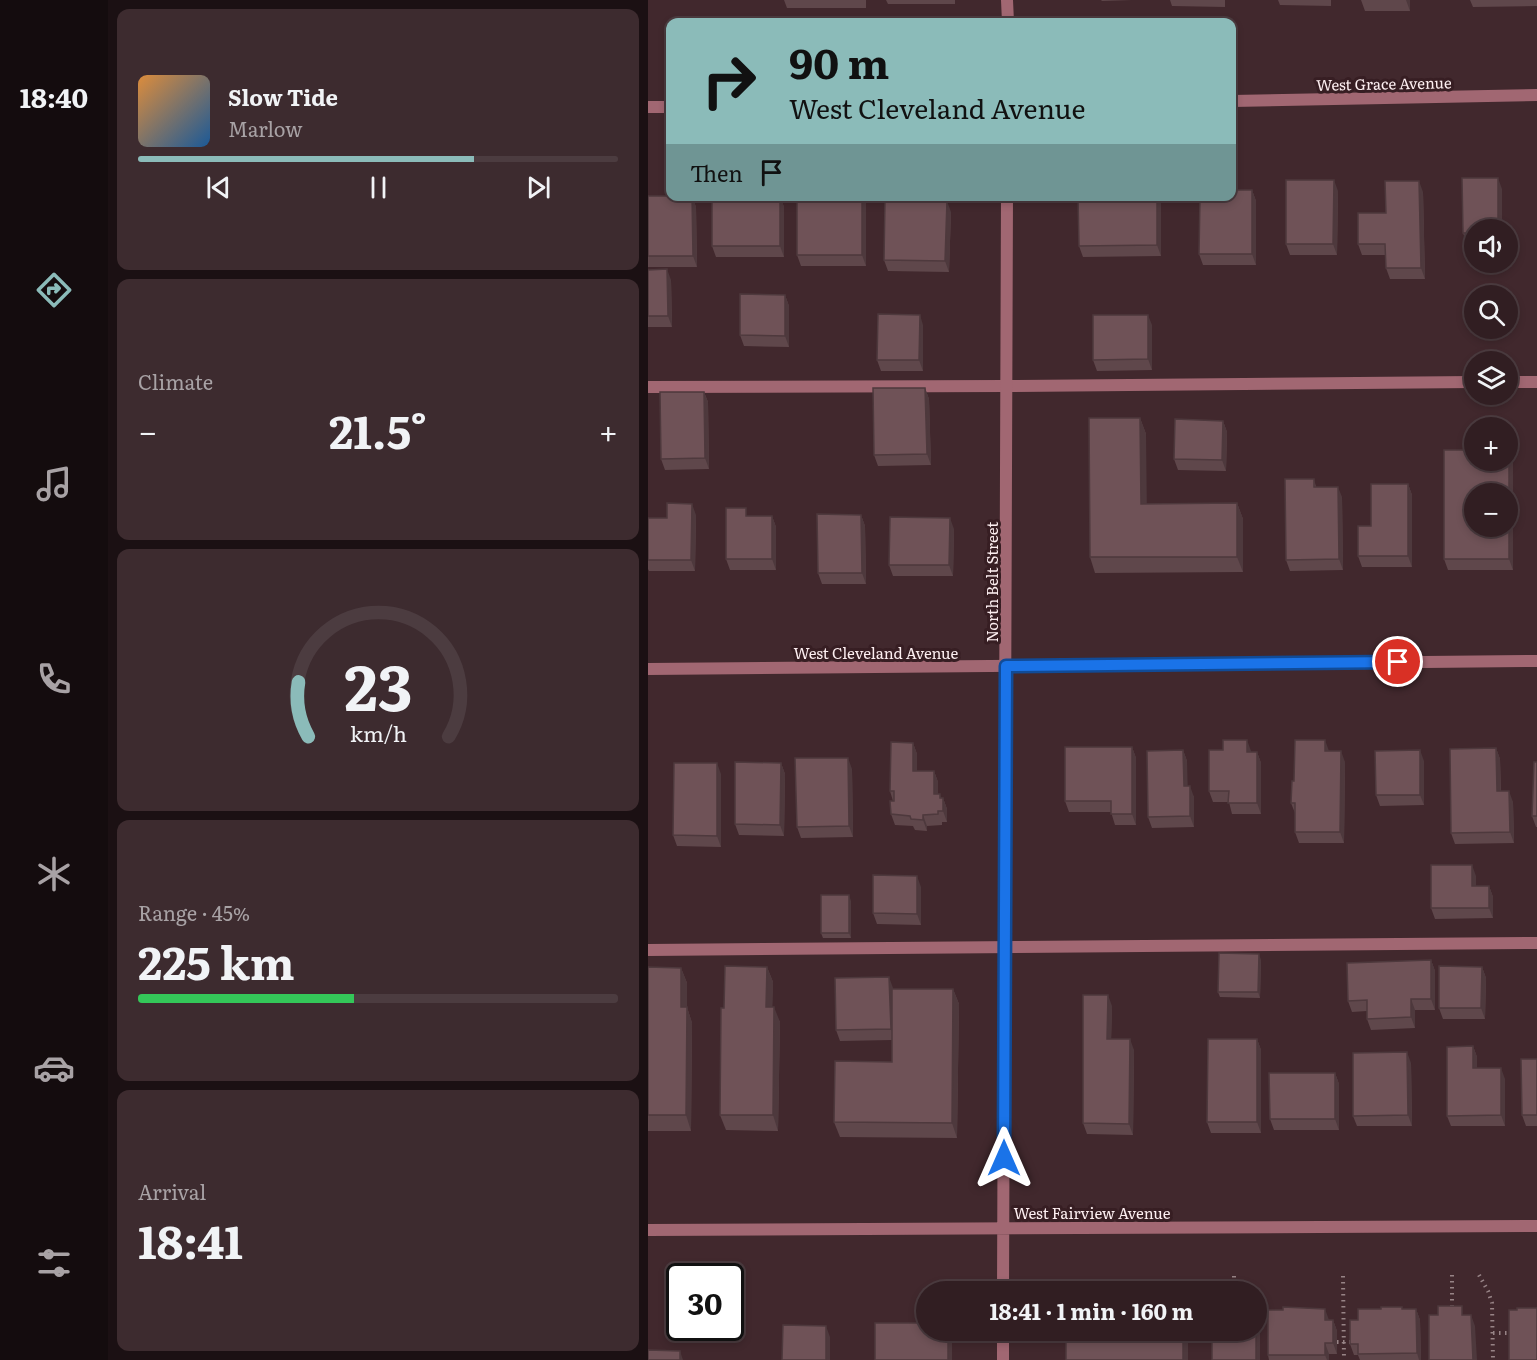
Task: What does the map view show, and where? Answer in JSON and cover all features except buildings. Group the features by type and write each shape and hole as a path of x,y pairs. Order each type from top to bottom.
{"street":[{"path":"1007,0 1008,18"},
{"name":"West Grace Avenue","path":"1236,101 1537,95"},
{"path":"648,107 666,107"},
{"name":"North Belt Street","path":"1003,1281 1007,201"},
{"path":"648,387 1464,382"},
{"path":"1518,382 1537,382"},
{"name":"West Cleveland Avenue","path":"648,669 1537,661"},
{"path":"648,950 1537,943"},
{"name":"West Fairview Avenue","path":"648,1230 1537,1226"},
{"path":"1003,1341 1003,1360"}],"path":[{"path":"1452,1275 1452,1317"},
{"path":"1479,1275 1492,1304 1493,1360"},
{"path":"1234,1276 1234,1281"},
{"path":"1343,1276 1344,1360"},
{"path":"1493,1333 1513,1333"},
{"path":"1337,1342 1354,1342"}],"route":[{"path":"1004,1158 1006,666 1398,662"}]}
